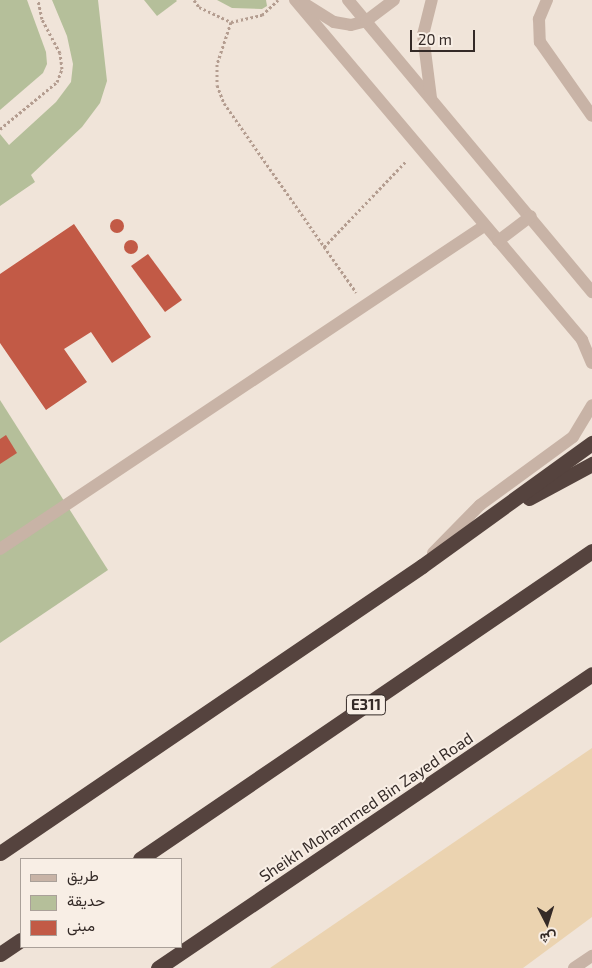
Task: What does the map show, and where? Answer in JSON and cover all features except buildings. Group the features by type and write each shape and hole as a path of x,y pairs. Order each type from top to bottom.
{"highway":[{"path":"0,853 422,566 592,443"},
{"path":"485,521 592,464"},
{"name":"E311","path":"141,858 592,551"},
{"name":"Sheikh Mohammed Bin Zayed Road","path":"158,968 592,674"},
{"path":"0,954 20,941"}],"street":[{"path":"295,0 418,149 582,340 592,363"},
{"path":"299,0 334,22 351,25 366,21 394,0"},
{"path":"348,0 531,216 592,292"},
{"path":"431,98 423,35 432,0"},
{"path":"547,0 538,19 540,42 592,116"},
{"path":"498,241 531,216"},
{"path":"0,549 484,226"},
{"path":"422,566 480,505 574,438 592,405"},
{"path":"574,968 592,956"}],"path":[{"path":"0,129 57,82 62,69 60,53 42,19 38,0"},
{"path":"194,0 199,7 231,22 262,15 279,0"},
{"path":"231,22 217,64 217,85 224,103 365,305"},
{"path":"324,247 418,149"}],"green space":[{"path":"0,0 27,0 46,52 47,64 43,73 0,110"},
{"path":"52,0 98,0 107,81 100,103 82,127 31,175 35,182 0,206 0,134 9,145 56,102 71,82 73,64 67,36"},
{"path":"144,0 176,0 177,1 157,16"},
{"path":"217,0 266,0 267,6 262,9 232,8"},
{"path":"0,400 108,570 0,643"}],"sand":[{"path":"592,748 592,917 523,968 270,968"}]}
